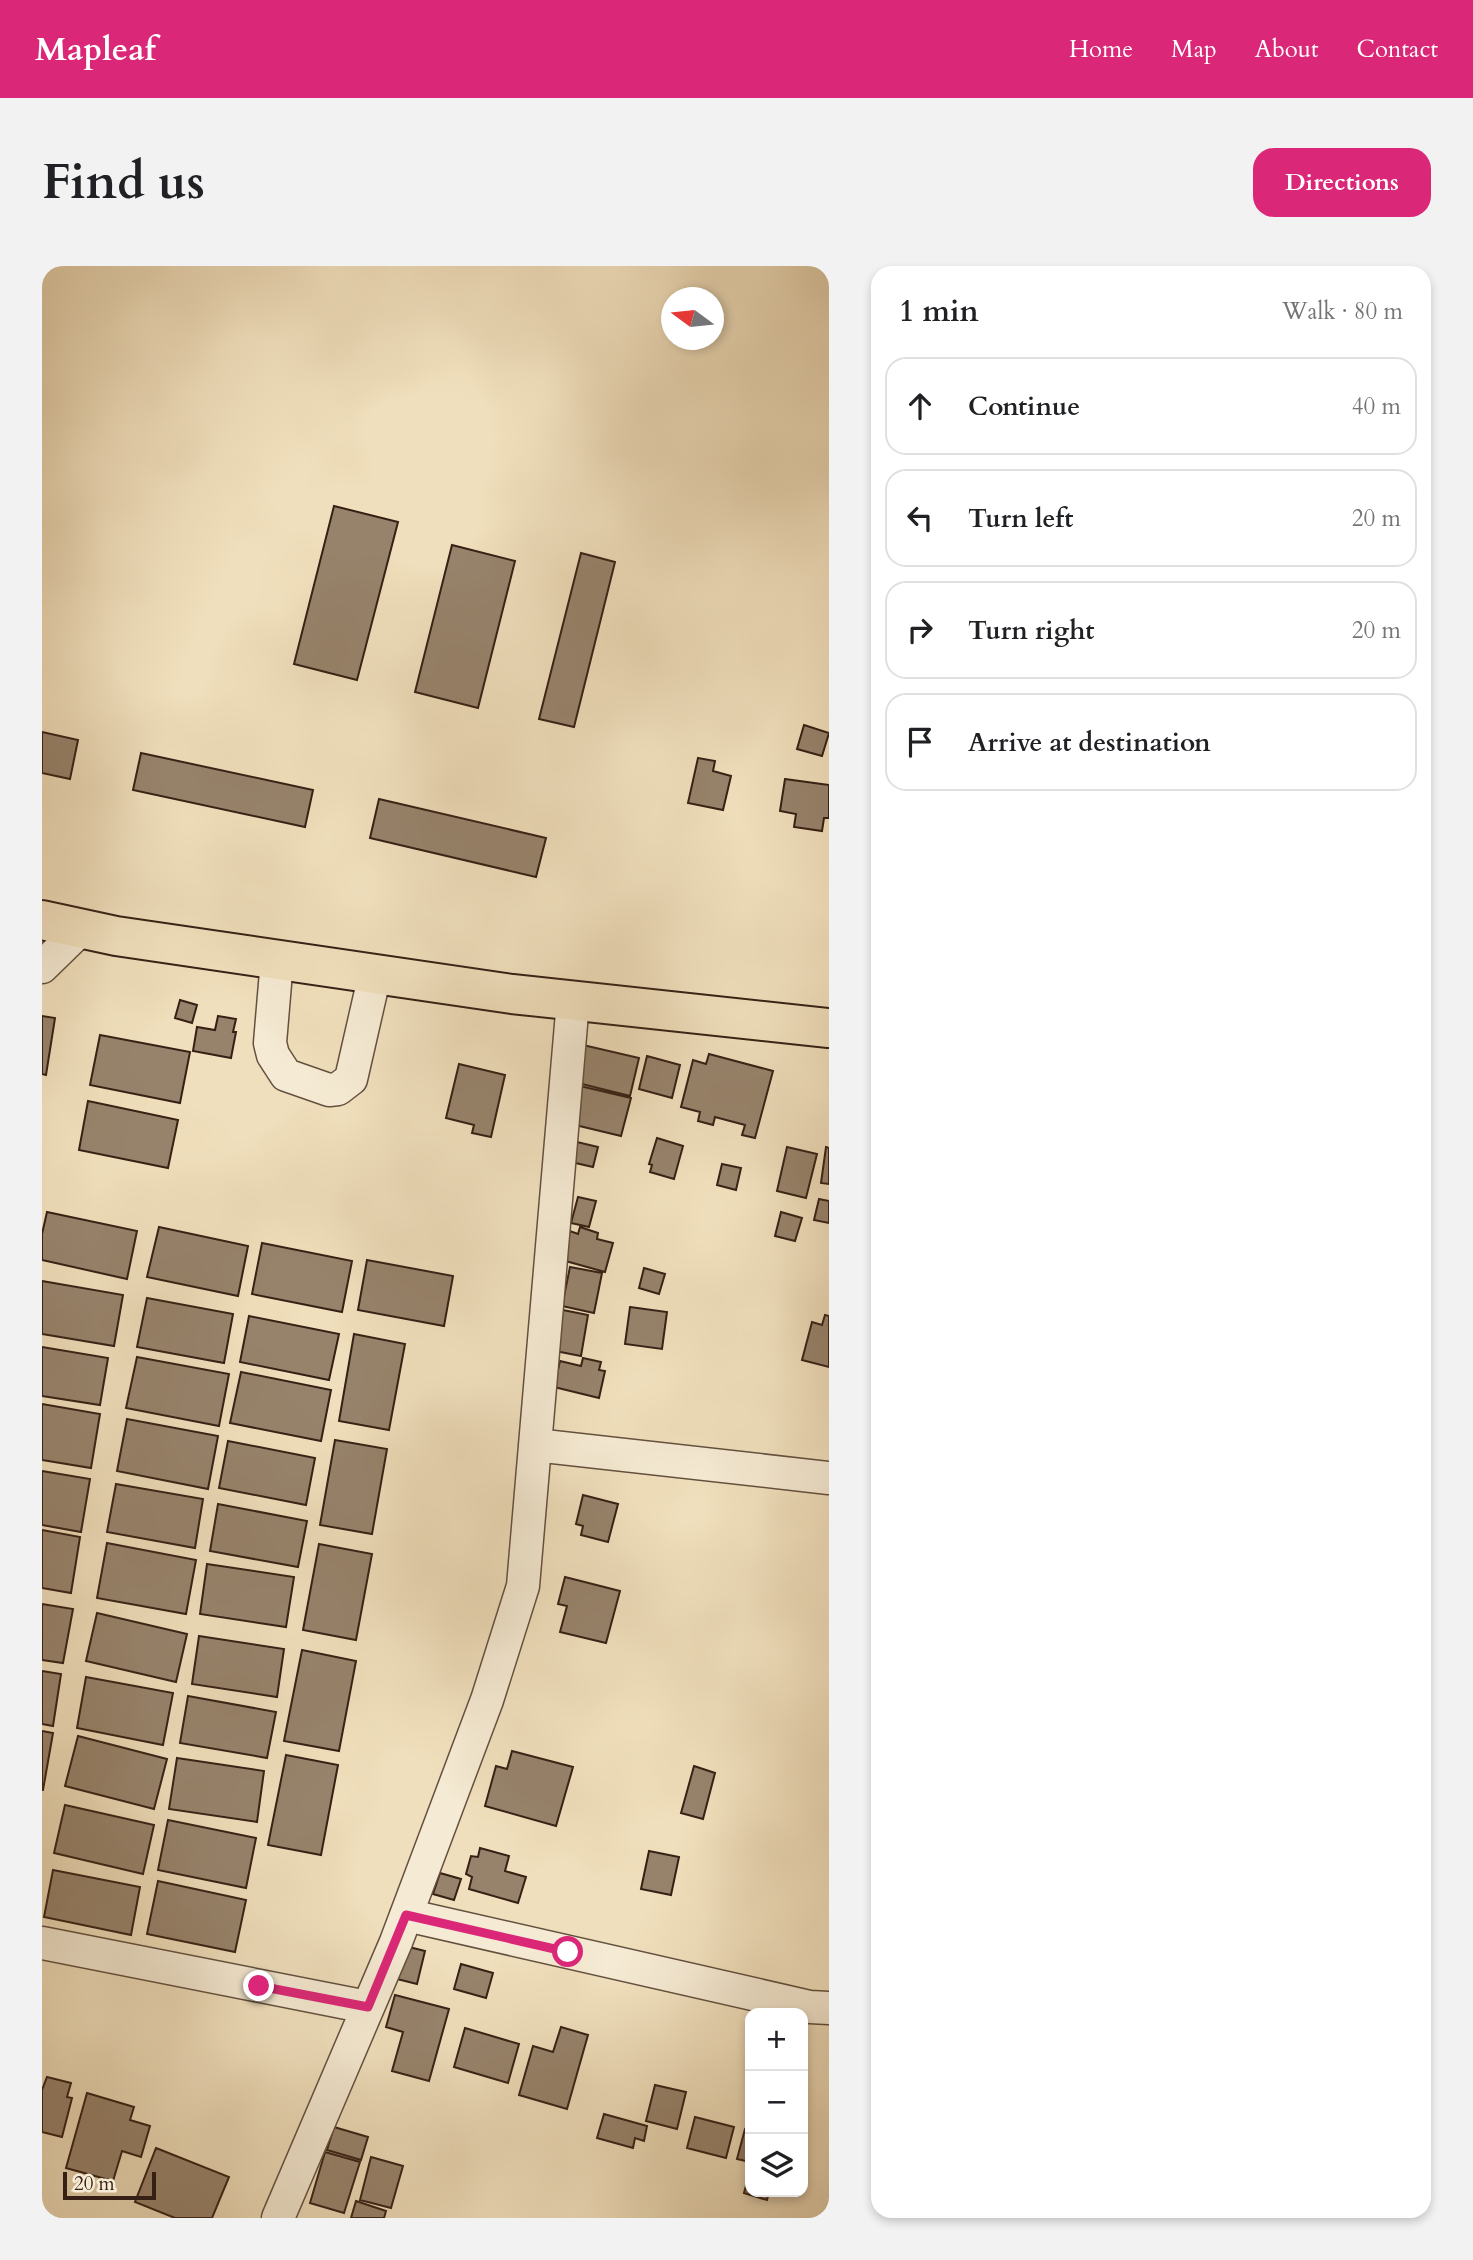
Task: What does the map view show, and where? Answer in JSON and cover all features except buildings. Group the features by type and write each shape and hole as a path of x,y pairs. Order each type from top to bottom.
{"highway":[{"path":"42,920 116,936 375,974 573,1001 829,1028"}],"street":[{"path":"42,967 81,929"},
{"path":"277,960 270,1043 273,1055 286,1075 329,1090 338,1088 351,1079 375,974"},
{"path":"278,2218 406,1915 487,1700 523,1586 573,1001"},
{"path":"534,1445 829,1478"},
{"path":"406,1915 810,2007 829,2008"},
{"path":"42,1943 368,2007"}],"route":[{"path":"259,1986 368,2007 406,1915 568,1952"}]}
